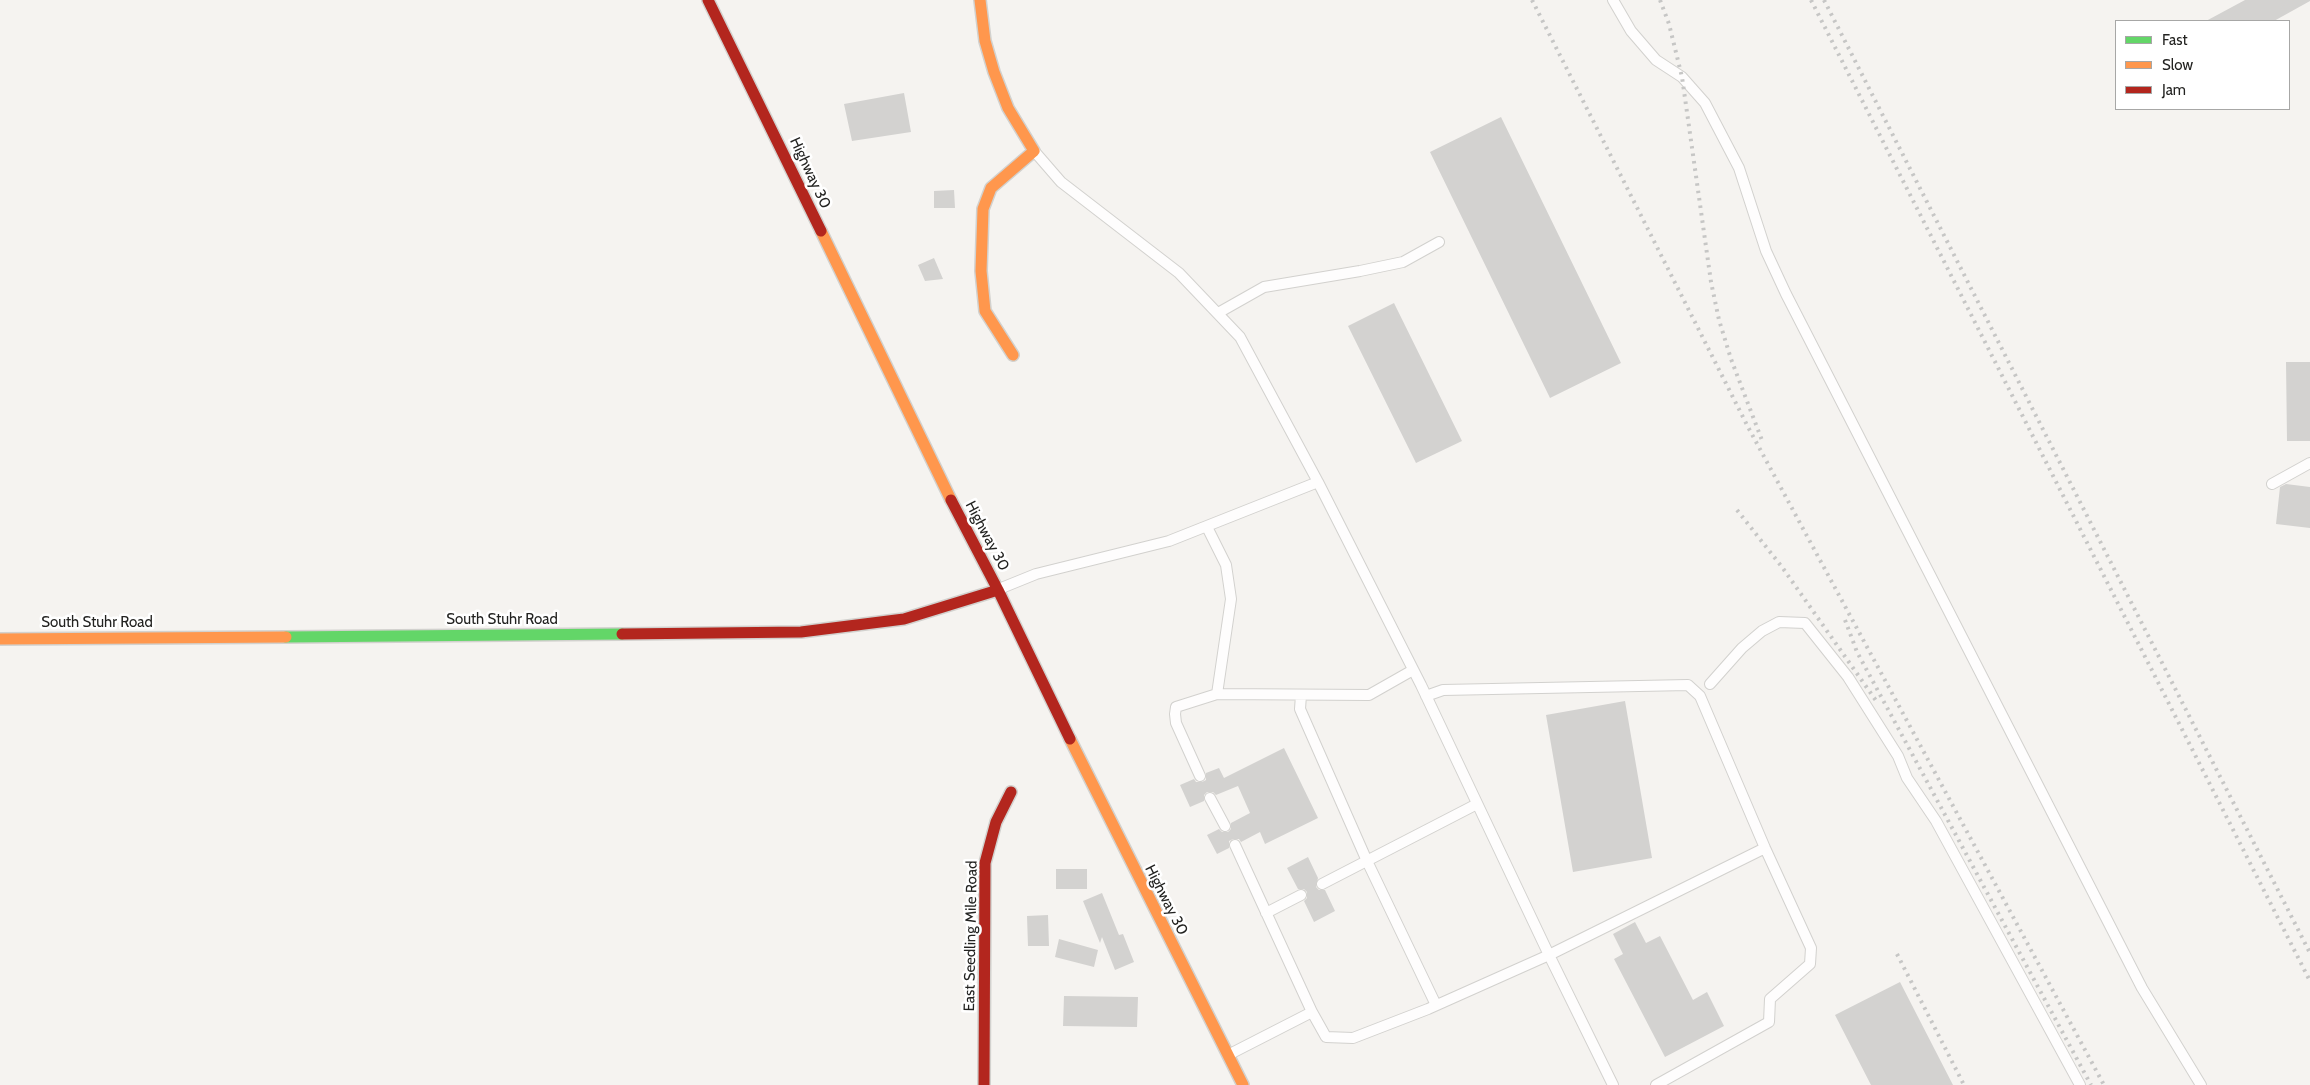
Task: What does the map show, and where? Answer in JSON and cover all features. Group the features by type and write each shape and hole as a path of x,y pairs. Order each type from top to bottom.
{"main road":[{"name":"Highway 30","path":"708,0 772,129 930,460 998,590 1107,817 1243,1085"},
{"path":"980,0 985,41 994,72 1008,108 1034,151 991,188 983,209 981,271 986,311 992,325 1013,355"},
{"name":"South Stuhr Road","path":"0,639 802,632 904,619 998,590"},
{"name":"East Seedling Mile Road","path":"984,1085 985,863 996,822 1011,792"}],"lane":[{"path":"1614,0 1631,31 1656,60 1682,77 1705,102 1739,168 1766,251 1786,294 2142,988 2201,1085"},
{"path":"1034,151 1061,182 1179,273 1240,337 1318,482 1414,670 1548,955 1613,1085"},
{"path":"1218,313 1264,287 1402,262 1439,242"},
{"path":"2272,484 2310,463"},
{"path":"998,590 1036,574 1169,541 1318,482"},
{"path":"1207,527 1226,565 1231,599 1217,694"},
{"path":"1710,684 1742,648 1762,631 1779,622 1805,623 1848,677 1898,756 1907,778 1936,821 2080,1085"},
{"path":"1200,776 1176,722 1176,707 1217,694 1369,695 1414,670"},
{"path":"1426,696 1442,690 1688,685 1700,696 1765,848 1811,948 1810,964 1770,999 1769,1022 1656,1085"},
{"path":"1301,695 1300,710 1367,861 1436,1005"},
{"path":"1210,798 1225,826"},
{"path":"1322,884 1477,804"},
{"path":"1235,845 1312,1012 1326,1037 1353,1038 1436,1005 1548,955 1765,848"},
{"path":"1266,913 1301,895"},
{"path":"1228,1056 1312,1012"}],"building":[{"path":"2245,0 2310,0 2276,20 2208,20"},
{"path":"904,93 911,132 852,141 844,104"},
{"path":"1501,117 1621,363 1550,398 1430,152"},
{"path":"954,190 955,208 934,208 934,191"},
{"path":"934,258 943,279 925,281 918,265"},
{"path":"1394,303 1462,441 1416,463 1348,326"},
{"path":"2286,362 2310,362 2310,441 2287,441"},
{"path":"2286,484 2310,487 2310,528 2276,524 2280,487"},
{"path":"1625,701 1652,858 1573,872 1546,715"},
{"path":"1284,748 1318,818 1265,844 1260,832 1241,842 1239,839 1233,839 1229,841 1229,848 1217,854 1207,835 1219,829 1222,832 1228,832 1231,829 1231,823 1250,813 1238,786 1216,795 1213,792 1207,792 1204,795 1204,801 1190,807 1180,785 1194,779 1196,782 1202,782 1206,780 1206,773 1219,768 1224,778"},
{"path":"1308,857 1318,878 1316,887 1319,890 1325,890 1335,911 1314,922 1304,901 1307,898 1307,892 1304,889 1298,889 1287,868"},
{"path":"1056,869 1087,869 1087,889 1056,889"},
{"path":"1102,893 1119,935 1123,934 1134,962 1115,970 1102,937 1100,943 1083,901"},
{"path":"1048,915 1049,946 1028,946 1027,916"},
{"path":"1635,922 1646,943 1660,936 1693,1000 1707,992 1724,1026 1665,1057 1614,959 1623,954 1613,934"},
{"path":"1059,939 1098,950 1094,967 1055,957"},
{"path":"1900,982 1953,1085 1871,1085 1835,1015"},
{"path":"1064,996 1138,997 1137,1027 1063,1026"}],"railway":[{"path":"1532,0 1748,427 2104,1085"},
{"path":"1660,0 1669,24 1682,77 1711,282 1719,320 1731,359 1763,443"},
{"path":"1811,0 2310,981"},
{"path":"1824,0 2310,953"},
{"path":"1737,510 1782,567 1877,702"},
{"path":"1845,620 1857,652 2091,1085"},
{"path":"1897,954 1964,1085"}],"traffic: fast":[{"path":"286,637 622,634"}],"traffic: slow":[{"path":"980,0 985,41 994,72 1008,108 1034,151 991,188 983,209 981,271 985,311 1013,355"},
{"path":"821,231 951,500"},
{"path":"0,639 286,637"},
{"path":"1070,739 1243,1085"}],"traffic: jam":[{"path":"708,0 821,231"},
{"path":"951,500 998,590 1070,739"},
{"path":"622,634 801,632 904,619 998,590"},
{"path":"984,1085 985,863 996,822 1011,792"}]}
